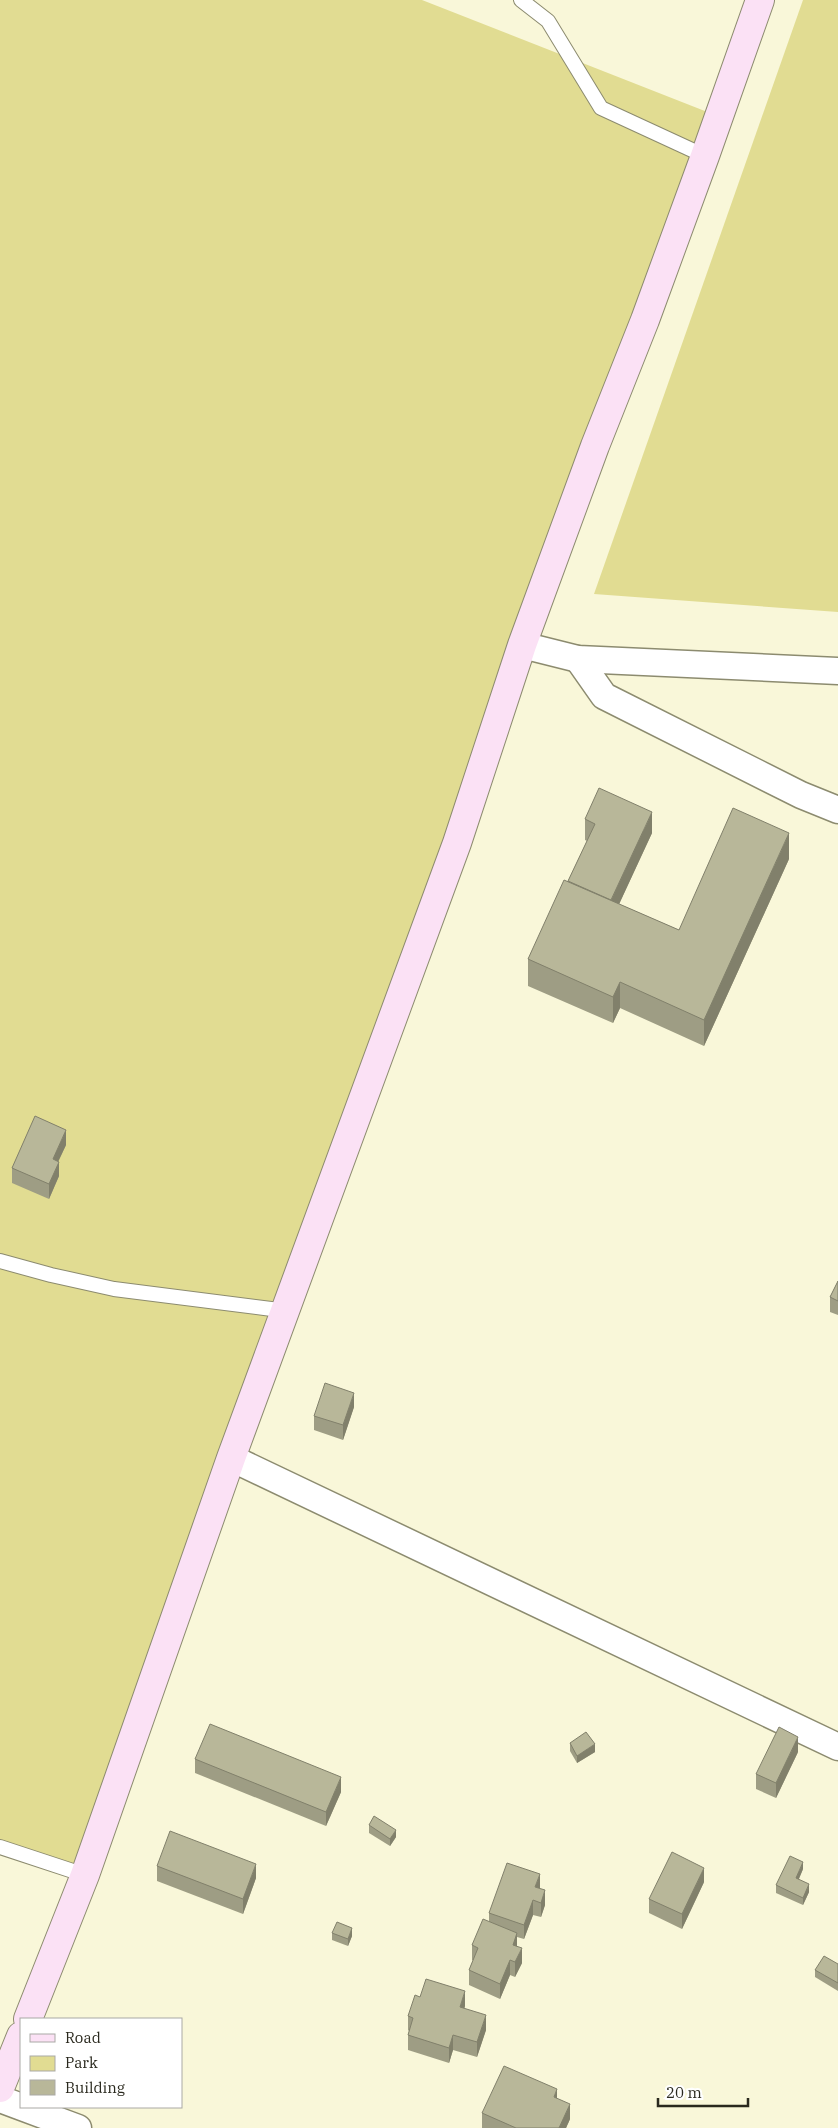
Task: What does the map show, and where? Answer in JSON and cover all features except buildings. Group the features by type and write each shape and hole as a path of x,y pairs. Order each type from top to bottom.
{"main road":[{"path":"28,2018 85,1875 231,1458 287,1311 457,843 522,645 706,156 760,0"},
{"path":"0,2088 20,2038"}],"street":[{"path":"522,645 578,659 838,671"},
{"path":"578,659 604,696 801,794 838,810"},
{"path":"231,1458 838,1747"},
{"path":"0,2099 20,2106"},
{"path":"24,2108 78,2128"}],"lane":[{"path":"521,0 548,21 600,108 706,156"},
{"path":"0,1260 51,1275 114,1289 287,1311"},
{"path":"0,1847 85,1875"}],"green space":[{"path":"0,0 422,0 715,115 76,1875 0,1851"},
{"path":"803,0 838,0 838,612 594,594"}]}
